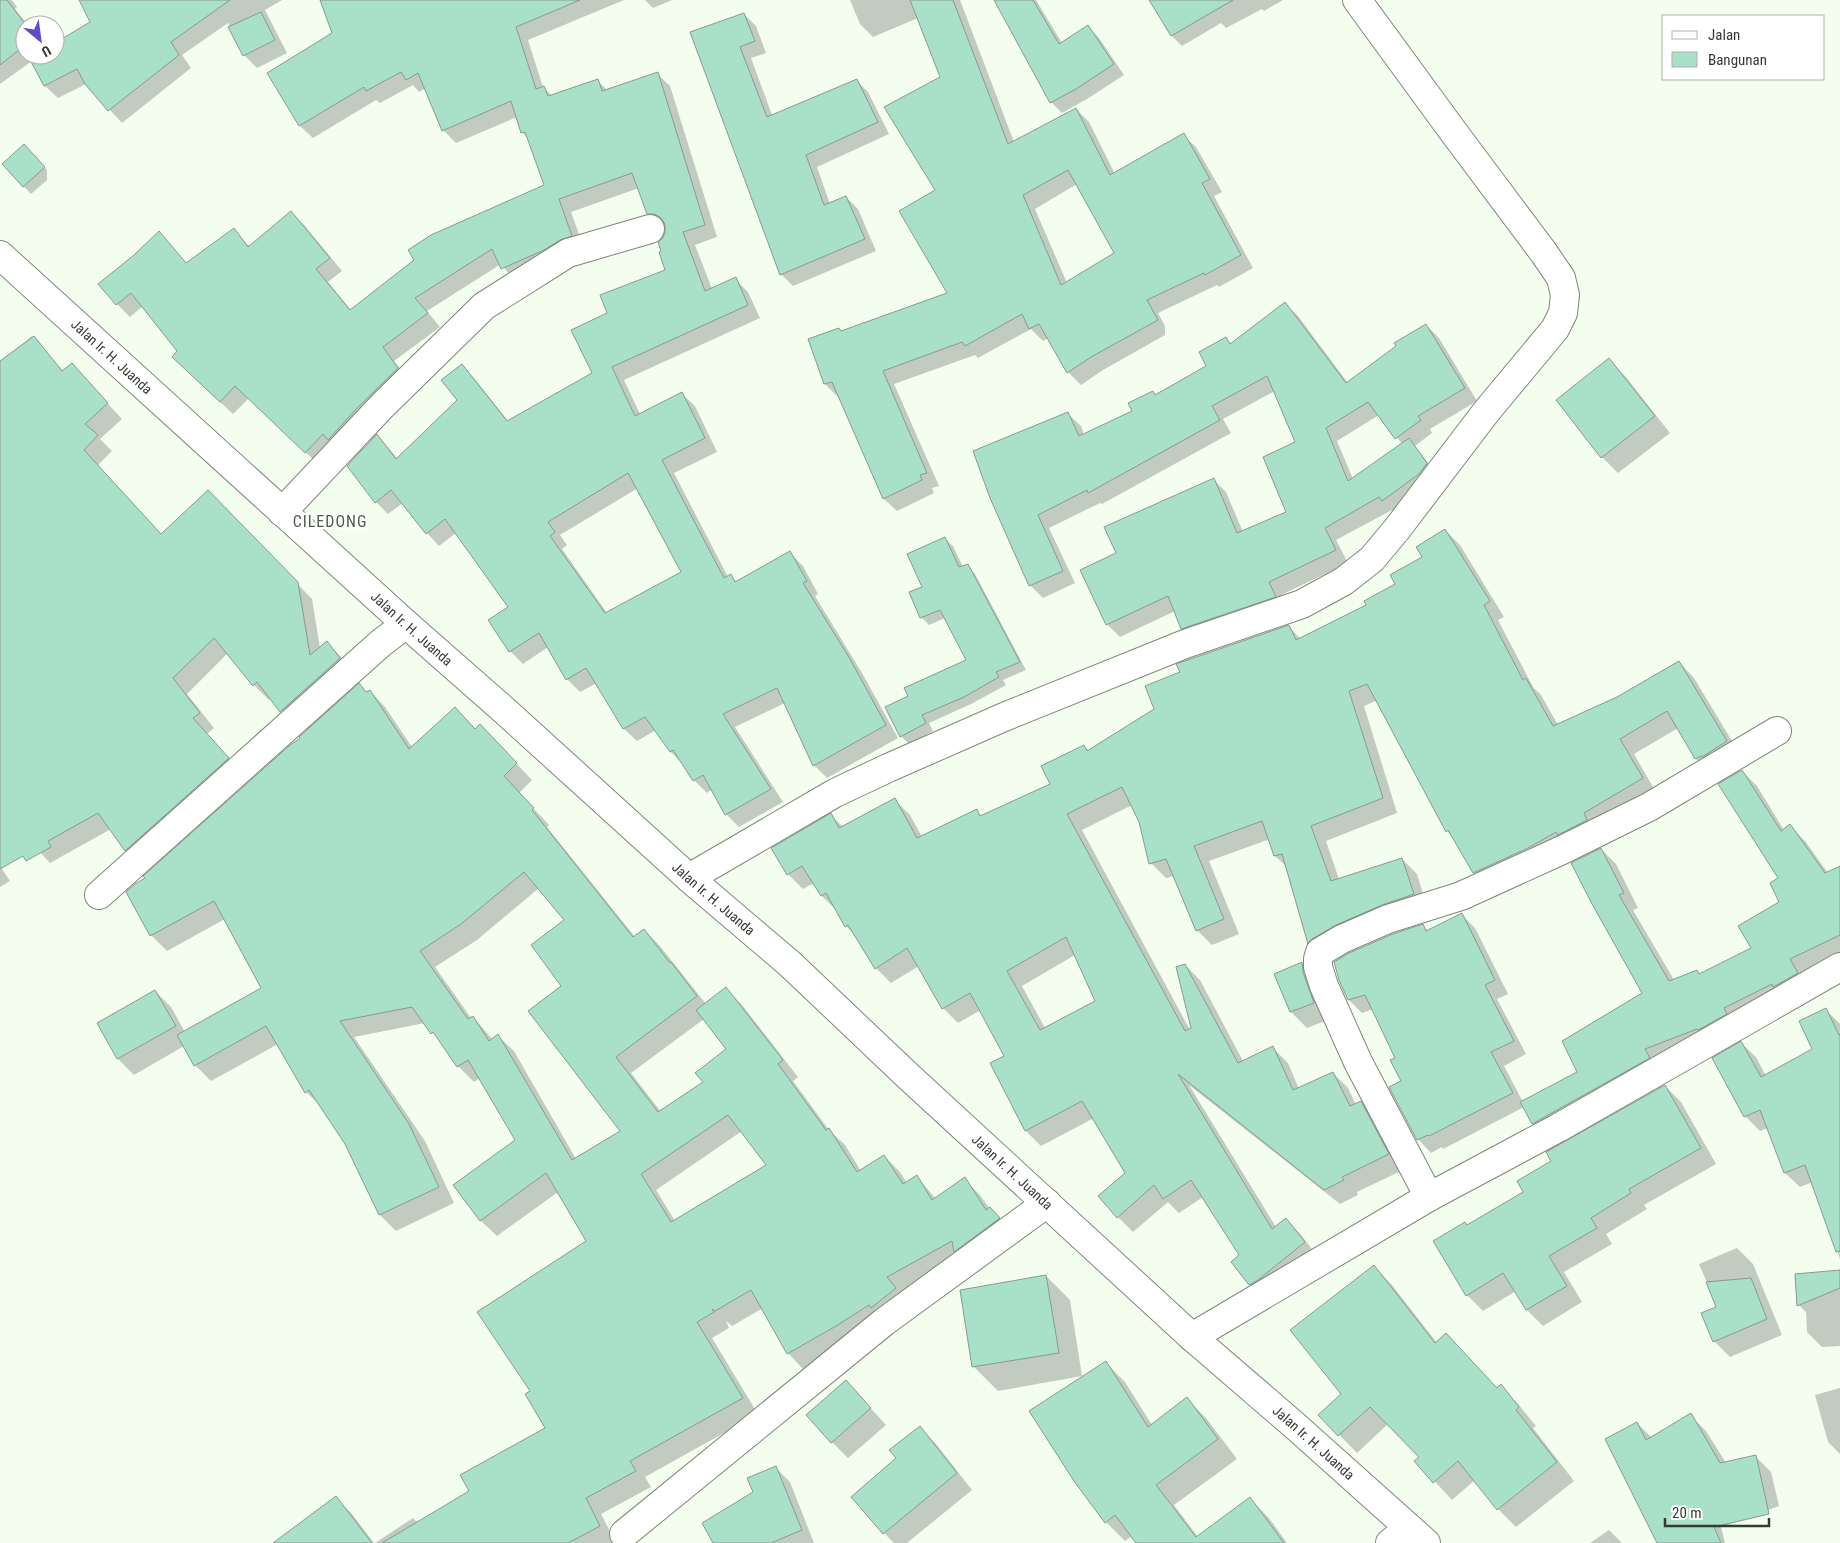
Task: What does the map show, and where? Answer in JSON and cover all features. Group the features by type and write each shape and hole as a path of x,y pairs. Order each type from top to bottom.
{"street":[{"path":"688,878 835,793 888,768 1004,717 1185,644 1302,604 1344,581 1372,559 1486,412 1555,329 1563,313 1565,295 1561,278 1357,0"},
{"path":"282,512 382,406 484,306 568,253 650,229"},
{"name":"Jalan Ir. H. Juanda","path":"0,255 688,878 790,964 1192,1337 1293,1424 1408,1538"},
{"path":"99,895 381,643 406,624"},
{"path":"1429,1198 1366,1079 1328,994 1318,967 1320,952 1342,939 1388,919 1461,896 1560,851 1648,807 1777,732"},
{"path":"1192,1337 1429,1198 1558,1128 1840,967"},
{"path":"624,1534 884,1322 1047,1203"}],"building":[{"path":"0,0 7,0 18,15 15,15 15,53 0,65"},
{"path":"79,0 230,0 171,42 179,55 108,111 85,84 77,69 44,86 33,65 65,65 65,37 90,22"},
{"path":"320,0 580,0 516,27 536,89 544,86 548,96 598,79 602,91 658,72 705,225 683,232 705,291 736,277 748,305 612,367 635,416 682,392 705,438 662,460 724,578 731,574 735,582 790,551 807,581 803,583 850,659 886,725 813,766 777,688 723,714 771,789 725,815 703,775 693,781 673,750 670,752 645,717 623,729 586,668 566,680 539,633 509,652 488,620 508,607 445,519 426,534 391,490 375,503 347,466 377,434 396,459 457,400 441,380 462,364 507,421 592,373 571,330 607,313 600,295 665,270 658,242 665,233 665,224 660,217 654,214 647,214 632,173 559,199 572,236 501,269 492,249 415,298 428,313 383,347 398,368 328,440 323,434 305,453 235,386 220,402 172,357 177,351 131,293 116,305 98,284 134,255 159,231 186,263 234,228 248,247 291,211 330,258 316,269 350,310 414,260 408,250 431,235 544,185 525,132 521,133 511,101 442,131 418,73 406,80 401,72 366,91 364,87 299,126 267,73 332,33","holes":["628,473 681,572 605,613 550,536 555,532 548,522"]},
{"path":"910,0 953,0 1008,144 1076,108 1110,175 1184,133 1210,179 1202,183 1241,255 1205,275 1204,273 1147,300 1158,320 1091,357 1067,373 1039,324 1029,329 1022,314 965,346 962,342 883,371 927,473 920,475 922,480 883,499 832,382 824,384 808,339 839,328 841,331 947,293 899,211 935,190 884,107 940,77","holes":["1068,170 1114,253 1061,285 1023,195"]},
{"path":"994,0 1033,0 1059,44 1088,25 1114,64 1076,89 1050,103"},
{"path":"1149,0 1233,0 1171,36"},
{"path":"261,12 275,40 243,56 228,27"},
{"path":"744,13 755,41 740,47 767,117 857,79 878,122 806,155 824,205 846,196 865,239 780,275 690,32"},
{"path":"24,144 45,167 23,187 2,164"},
{"path":"1285,302 1346,383 1396,346 1394,343 1426,324 1465,388 1418,416 1421,420 1395,439 1368,402 1326,428 1348,481 1409,438 1427,463 1419,474 1382,501 1379,497 1325,528 1336,550 1269,582 1276,597 1181,629 1168,596 1106,625 1080,570 1116,553 1104,527 1214,478 1237,533 1286,512 1263,457 1295,442 1267,376 1212,406 1220,420 1088,493 1087,490 1038,515 1063,571 1029,586 990,498 973,451 1068,412 1079,436 1132,411 1128,403 1153,391 1155,395 1206,366 1199,352 1226,337 1230,344"},
{"path":"34,336 62,371 72,363 108,403 85,424 98,435 84,450 161,534 208,490 298,582 310,655 327,641 340,658 280,712 257,682 253,686 214,638 173,678 200,713 193,718 229,758 125,851 98,813 48,841 51,847 26,861 23,856 0,869 0,361"},
{"path":"1609,358 1655,416 1601,458 1556,400"},
{"path":"1445,529 1490,601 1484,605 1523,680 1526,678 1553,726 1617,697 1679,661 1727,741 1702,757 1695,759 1667,711 1620,739 1643,778 1584,813 1587,820 1558,835 1556,832 1528,848 1473,873 1448,830 1446,832 1367,684 1349,691 1383,798 1311,826 1331,881 1402,858 1414,894 1382,905 1336,925 1312,939 1308,944 1282,854 1274,856 1262,821 1194,846 1224,919 1196,931 1166,859 1149,864 1139,822 1122,787 1067,814 1185,1031 1191,1028 1176,967 1185,964 1238,1063 1273,1046 1293,1090 1333,1072 1350,1106 1361,1101 1389,1154 1342,1177 1344,1180 1324,1190 1178,1074 1272,1229 1286,1218 1305,1242 1258,1280 1249,1285 1231,1262 1239,1255 1191,1180 1163,1199 1154,1185 1117,1218 1098,1196 1125,1173 1082,1101 1025,1131 990,1063 1004,1056 970,993 942,1009 907,948 875,969 848,925 845,927 826,893 821,896 802,866 787,875 771,848 831,813 839,828 895,798 917,838 977,809 980,816 1050,784 1041,766 1084,745 1087,751 1154,709 1145,686 1180,672 1176,664 1289,625 1296,640 1366,605 1364,601 1395,584 1390,575 1422,557 1416,547","holes":["1066,937 1095,1001 1040,1030 1007,971"]},
{"path":"945,537 959,567 968,564 1020,662 996,672 999,677 964,697 922,715 926,723 900,737 885,707 908,696 904,688 966,660 940,610 920,618 909,592 922,587 907,554"},
{"path":"359,683 366,692 370,690 409,749 455,707 475,729 480,724 517,763 504,776 534,808 532,810 633,937 644,929 697,996 616,1057 658,1112 703,1082 695,1073 726,1049 696,1010 726,987 783,1060 778,1064 826,1130 829,1128 857,1172 884,1155 903,1184 917,1175 932,1200 965,1177 986,1210 990,1207 1000,1218 954,1252 952,1241 887,1277 896,1288 871,1308 869,1305 787,1354 751,1290 715,1311 712,1309 714,1312 697,1322 743,1398 630,1461 636,1471 586,1498 600,1526 568,1543 382,1543 469,1491 460,1475 545,1428 525,1394 530,1391 477,1312 586,1241 546,1173 480,1221 453,1185 515,1140 468,1060 457,1067 433,1032 431,1034 412,1007 340,1021 409,1124 439,1187 379,1215 345,1144 309,1090 305,1093 266,1026 194,1066 177,1035 261,988 214,901 150,936 126,892 145,878 143,876","holes":["524,872 564,920 531,945 561,986 528,1011 620,1131 572,1160 498,1034 489,1041 473,1016 468,1019 420,951 461,924","728,1115 766,1165 671,1222 641,1174"]},
{"path":"1742,770 1781,831 1790,824 1825,873 1840,866 1840,935 1790,959 1798,973 1773,987 1772,984 1724,1008 1727,1014 1698,1030 1645,1049 1650,1058 1532,1124 1520,1102 1577,1072 1562,1041 1642,993 1571,863 1601,848 1624,893 1619,895 1669,981 1697,970 1699,974 1751,948 1738,926 1779,902 1770,883 1778,878 1718,784"},
{"path":"1462,913 1495,980 1485,985 1514,1041 1491,1052 1513,1093 1429,1136 1417,1140 1389,1087 1401,1081 1390,1060 1395,1058 1365,995 1348,1000 1339,980 1334,962 1349,953 1393,934 1423,924 1426,931"},
{"path":"1302,962 1303,972 1314,1003 1290,1012 1274,974"},
{"path":"155,990 176,1026 117,1059 97,1023"},
{"path":"1826,1008 1840,1034 1840,1251 1836,1252 1805,1165 1784,1173 1760,1110 1744,1117 1712,1058 1741,1041 1761,1077 1812,1049 1799,1021"},
{"path":"1665,1085 1701,1148 1629,1189 1631,1193 1591,1218 1597,1228 1549,1256 1567,1286 1526,1310 1503,1273 1466,1296 1433,1241 1465,1222 1467,1225 1523,1192 1517,1181 1551,1161 1546,1152"},
{"path":"1374,1265 1435,1343 1446,1333 1497,1388 1501,1384 1519,1407 1516,1410 1557,1462 1497,1510 1458,1461 1433,1483 1414,1461 1419,1457 1370,1407 1338,1436 1318,1415 1341,1394 1290,1330"},
{"path":"1840,1270 1840,1288 1797,1306 1795,1274"},
{"path":"1046,1275 1059,1353 972,1367 960,1290"},
{"path":"1751,1278 1767,1319 1713,1342 1701,1313 1716,1307 1706,1282"},
{"path":"1106,1361 1148,1427 1187,1397 1218,1439 1156,1485 1196,1537 1250,1497 1284,1543 1136,1543 1115,1515 1105,1523 1074,1481 1029,1411"},
{"path":"846,1380 871,1408 831,1443 806,1415"},
{"path":"1691,1413 1720,1463 1756,1455 1769,1514 1714,1527 1721,1543 1657,1543 1605,1439 1637,1422 1646,1440"},
{"path":"920,1426 957,1473 883,1534 851,1497 896,1458 889,1450"},
{"path":"776,1466 802,1530 771,1543 713,1543 702,1523 753,1492 747,1478"},
{"path":"336,1496 372,1543 273,1543"}],"district":[{"name":"CILEDONG","path":"330,521"}]}
